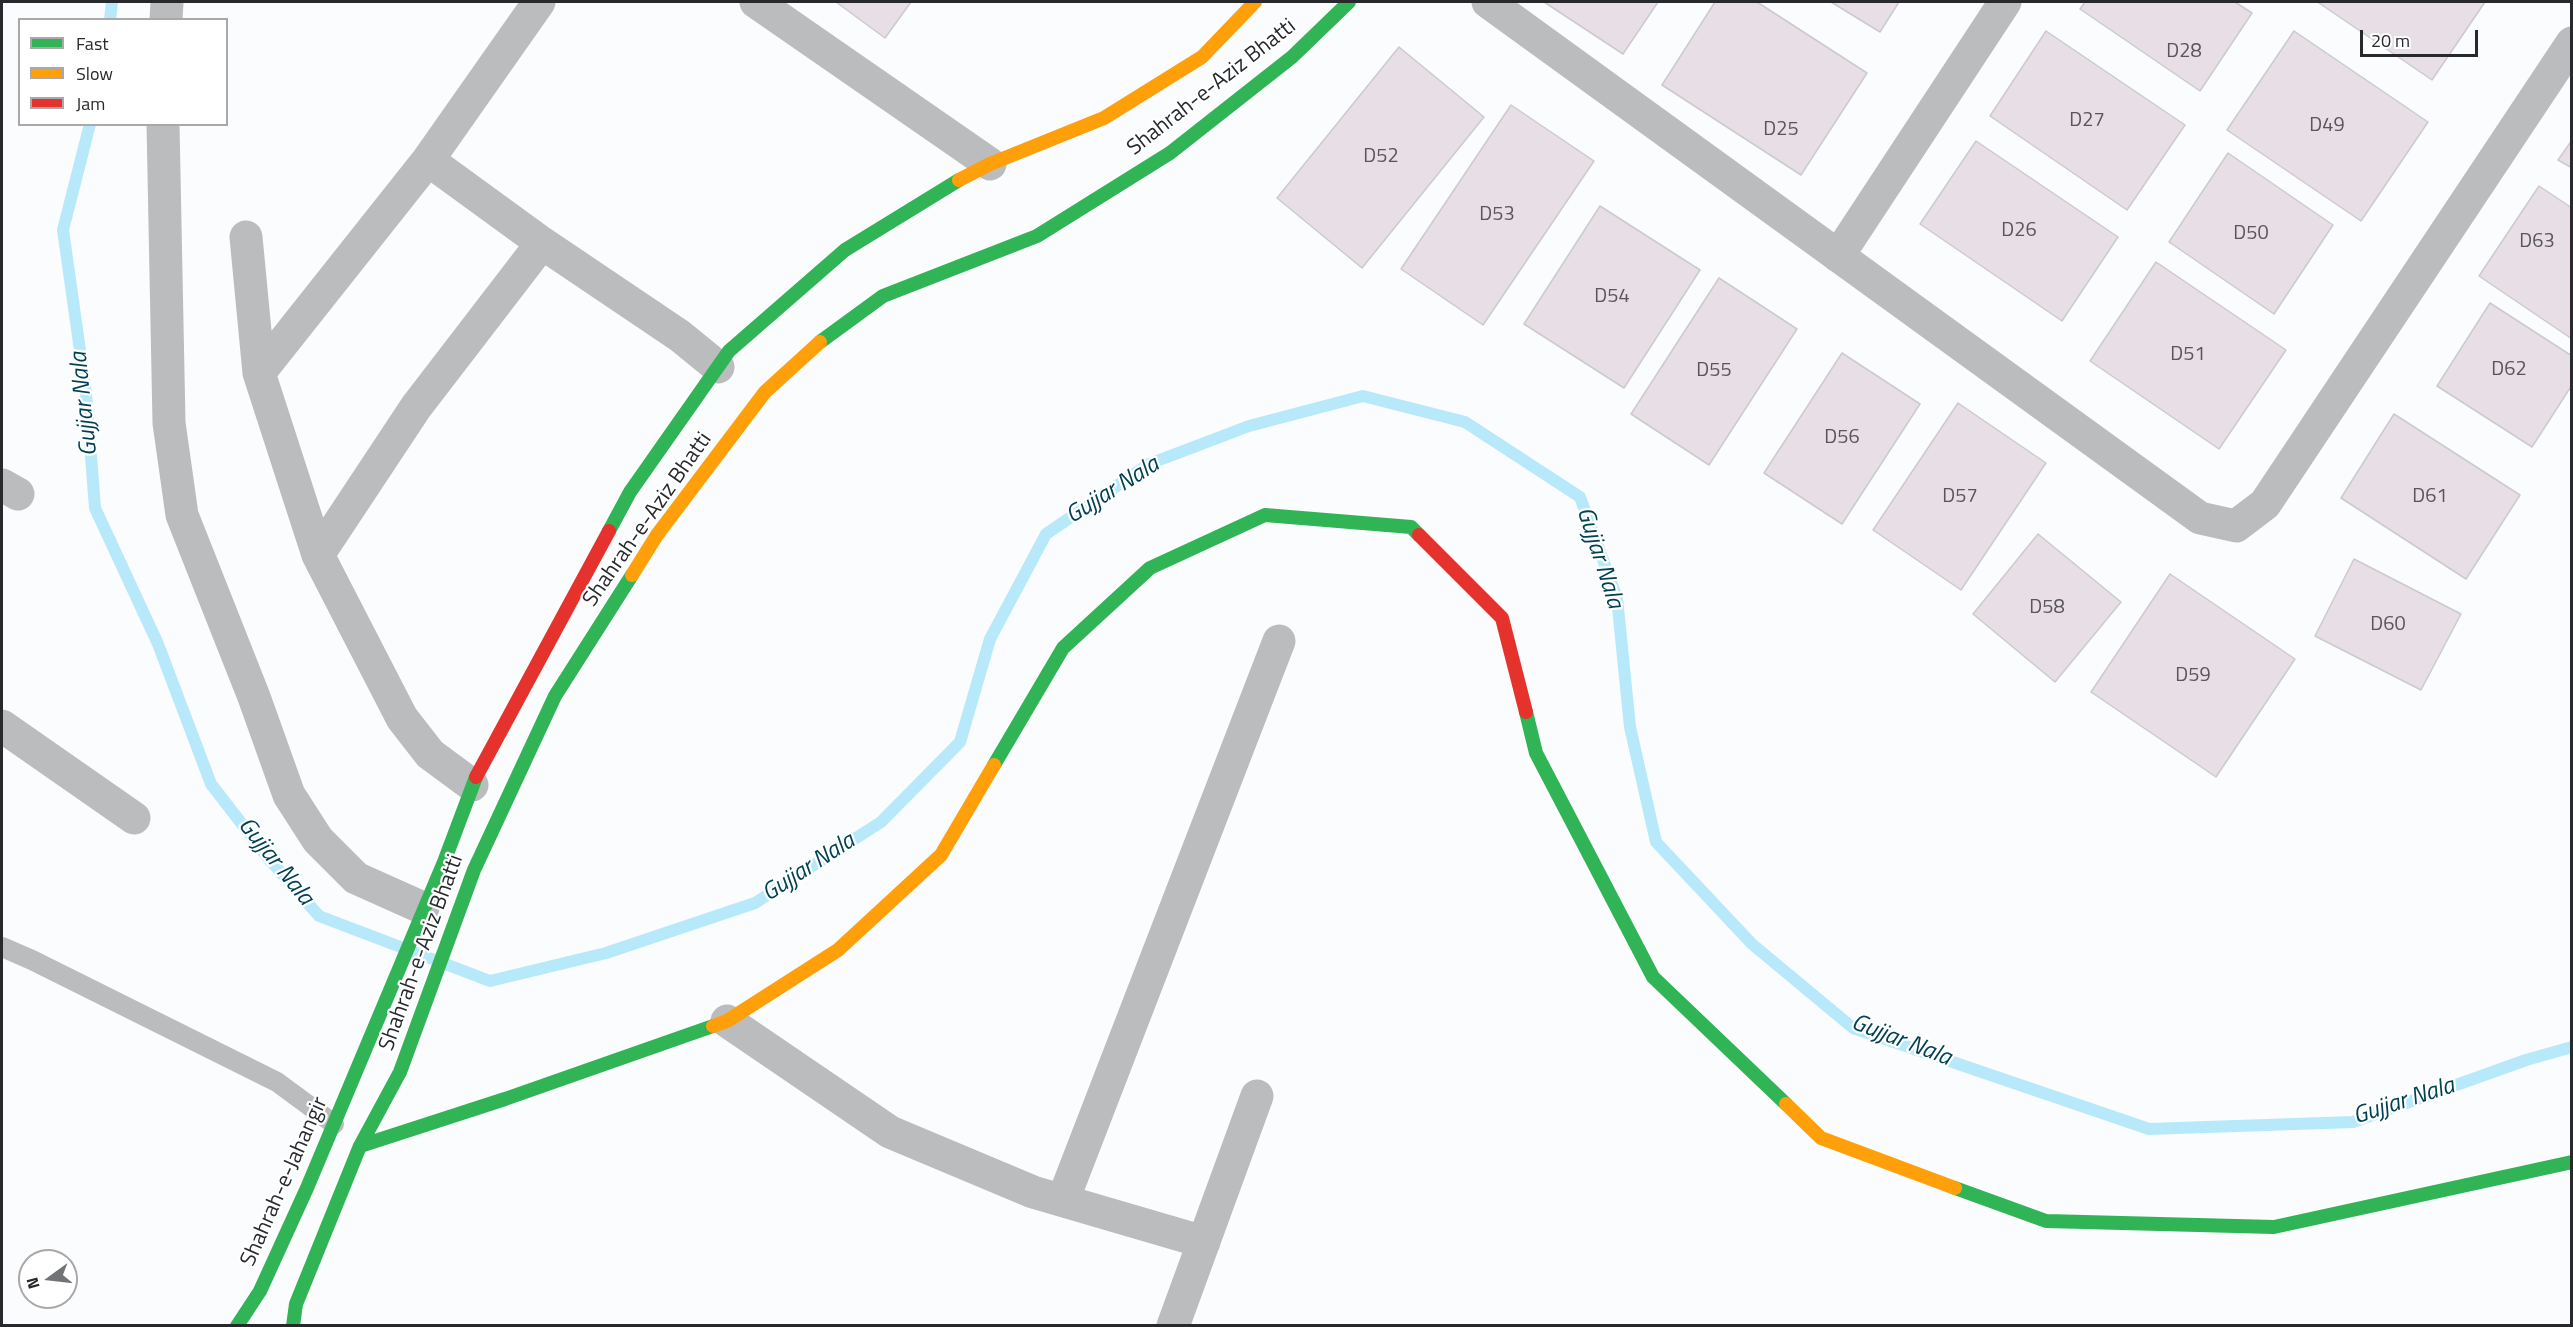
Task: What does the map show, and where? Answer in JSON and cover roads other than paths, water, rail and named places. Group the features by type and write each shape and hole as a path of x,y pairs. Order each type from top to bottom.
{"main road":[{"name":"Shahrah-e-Aziz Bhatti","path":"364,1052 444,862 472,785 630,492 729,351 845,250 950,185 990,164 1104,118 1202,57 1255,2"},
{"name":"Shahrah-e-Aziz Bhatti","path":"293,1326 296,1304 360,1146 400,1072 474,870 555,696 657,535 765,392 823,339 883,296 1037,236 1170,153 1292,57 1349,2"},
{"path":"360,1146 505,1099 727,1021 838,950 941,855 1063,648 1150,568 1265,515 1411,527 1502,618 1536,753 1653,977 1821,1138 2046,1221 2274,1227 2571,1162"},
{"name":"Shahrah-e-Jahangir","path":"237,1326 260,1291 364,1052"}],"street":[{"path":"166,18 167,2"},
{"path":"259,373 428,160 538,2"},
{"path":"756,2 990,164"},
{"path":"1488,2 2200,518 2236,526 2265,504 2571,43"},
{"path":"1838,256 2005,2"},
{"path":"163,126 169,423 182,515 254,697 289,795 318,840 356,878 423,908"},
{"path":"428,160 542,243 680,336 718,367"},
{"path":"246,237 259,373 318,555 402,717 430,754 472,785"},
{"path":"318,555 416,407 542,243"},
{"path":"1063,1200 1279,641"},
{"path":"2,726 134,818"},
{"path":"727,1021 891,1132 1033,1192 1204,1242"},
{"path":"1173,1326 1257,1096"}],"lane":[{"path":"2,947 277,1082 334,1124"}],"waterway":[{"name":"Gujjar Nala","path":"110,18 112,2"},
{"name":"Gujjar Nala","path":"89,126 63,230 86,393 95,508 158,644 211,784 269,859 319,916 490,981 606,953 755,903 881,822 960,742 990,639 1046,534 1149,464 1249,426 1363,396 1465,422 1580,497 1617,598 1630,727 1656,842 1752,944 1853,1028 2149,1129 2353,1122 2526,1060 2572,1047"}]}
